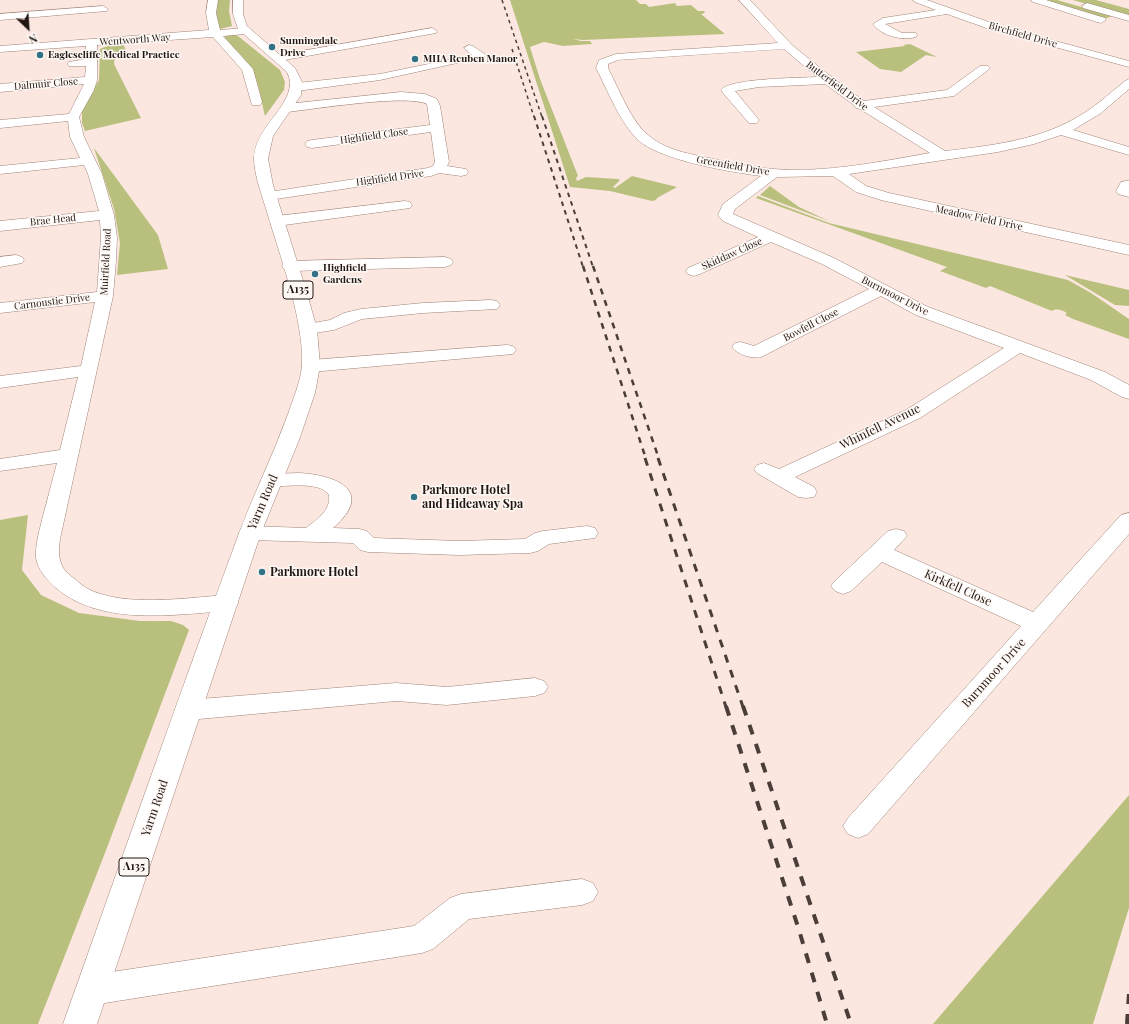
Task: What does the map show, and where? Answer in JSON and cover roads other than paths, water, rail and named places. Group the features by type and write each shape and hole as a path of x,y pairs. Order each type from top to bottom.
{"street":[{"path":"213,0 210,15 215,34 248,71 256,102"},
{"path":"238,0 238,14 242,27 294,74 297,87 394,74 480,55 469,48"},
{"name":"Butterfield Drive","path":"744,0 787,46 827,80 860,105 943,156"},
{"name":"Birchfield Drive","path":"920,0 1015,34 1129,64"},
{"path":"1036,0 1102,20"},
{"path":"1067,0 1129,18"},
{"path":"0,17 103,4 106,19"},
{"path":"912,35 901,36 878,24 883,21 948,11"},
{"name":"Wentworth Way","path":"0,50 245,31"},
{"path":"278,58 432,31"},
{"path":"0,124 73,118 91,80 92,43"},
{"name":"Greenfield Drive","path":"787,46 616,56 603,62 602,68 641,137 667,152 741,169 774,173 806,174 943,156 1028,142 1061,131 1079,123 1117,100 1129,82"},
{"path":"73,64 92,62"},
{"path":"860,105 950,93 990,69 967,65"},
{"name":"Dalmuir Close","path":"0,88 91,80"},
{"path":"753,120 727,90 731,87 749,84 827,80"},
{"name":"Yarm Road","path":"80,1024 250,533 289,440 305,393 311,366 308,329 270,196 262,165 261,152 266,136 287,108 297,87"},
{"name":"Highfield Drive","path":"270,196 431,172 437,169 442,162 433,102 425,98 419,96 390,96 287,108"},
{"name":"Muirfield Road","path":"73,118 77,137 95,174 107,214 109,238 105,296 47,553 50,567 63,582 80,594 108,603 143,608 226,603"},
{"name":"Highfield Close","path":"312,144 436,128"},
{"path":"1061,131 1129,151"},
{"path":"0,170 88,161"},
{"path":"437,169 461,172"},
{"name":"Meadow Field Drive","path":"835,171 860,189 886,197 1129,250"},
{"name":"Burnmoor Drive","path":"774,173 733,203 725,212 725,215 732,221 828,261 922,311 1098,376 1129,393"},
{"path":"277,221 405,205"},
{"name":"Brae Head","path":"0,226 107,214"},
{"name":"Skiddaw Close","path":"694,271 770,237"},
{"path":"0,262 16,260"},
{"path":"290,266 445,262"},
{"name":"Bowfell Close","path":"746,354 880,290"},
{"name":"Carnoustie Drive","path":"0,308 105,296"},
{"path":"308,329 334,325 350,317 361,314 423,308 492,305"},
{"name":"Whinfell Avenue","path":"806,492 771,473 913,414 1019,346"},
{"path":"311,366 506,350"},
{"path":"0,382 89,370"},
{"path":"0,465 68,455"},
{"path":"272,480 311,480 325,482 339,492 341,500 339,509 311,535"},
{"name":"Burnmoor Drive","path":"858,826 1129,520"},
{"path":"250,533 359,536 368,545 459,548 530,546 543,538 587,533"},
{"path":"843,586 896,536"},
{"name":"Kirkfell Close","path":"879,552 1038,624"},
{"path":"188,710 396,692 447,696 535,687"},
{"path":"92,990 422,939 461,907 582,892"}],"railway":[{"path":"502,0 542,117"},
{"path":"512,49 534,117"},
{"path":"534,116 583,267"},
{"path":"542,116 593,267"},
{"path":"583,266 646,459"},
{"path":"593,266 659,459"},
{"path":"645,458 726,707"},
{"path":"658,458 743,707"},
{"path":"726,706 799,930 827,1024"},
{"path":"743,706 851,1024"},
{"path":"1127,1024 1129,993"}],"place":[{"name":"Sunningdale Drive","path":"272,47"},
{"name":"Eaglescliffe Medical Practice","path":"40,55"},
{"name":"MHA Reuben Manor","path":"415,59"},
{"name":"Highfield Gardens","path":"315,274"},
{"name":"Parkmore Hotel and Hideaway Spa","path":"414,497"},
{"name":"Parkmore Hotel","path":"262,572"}]}
